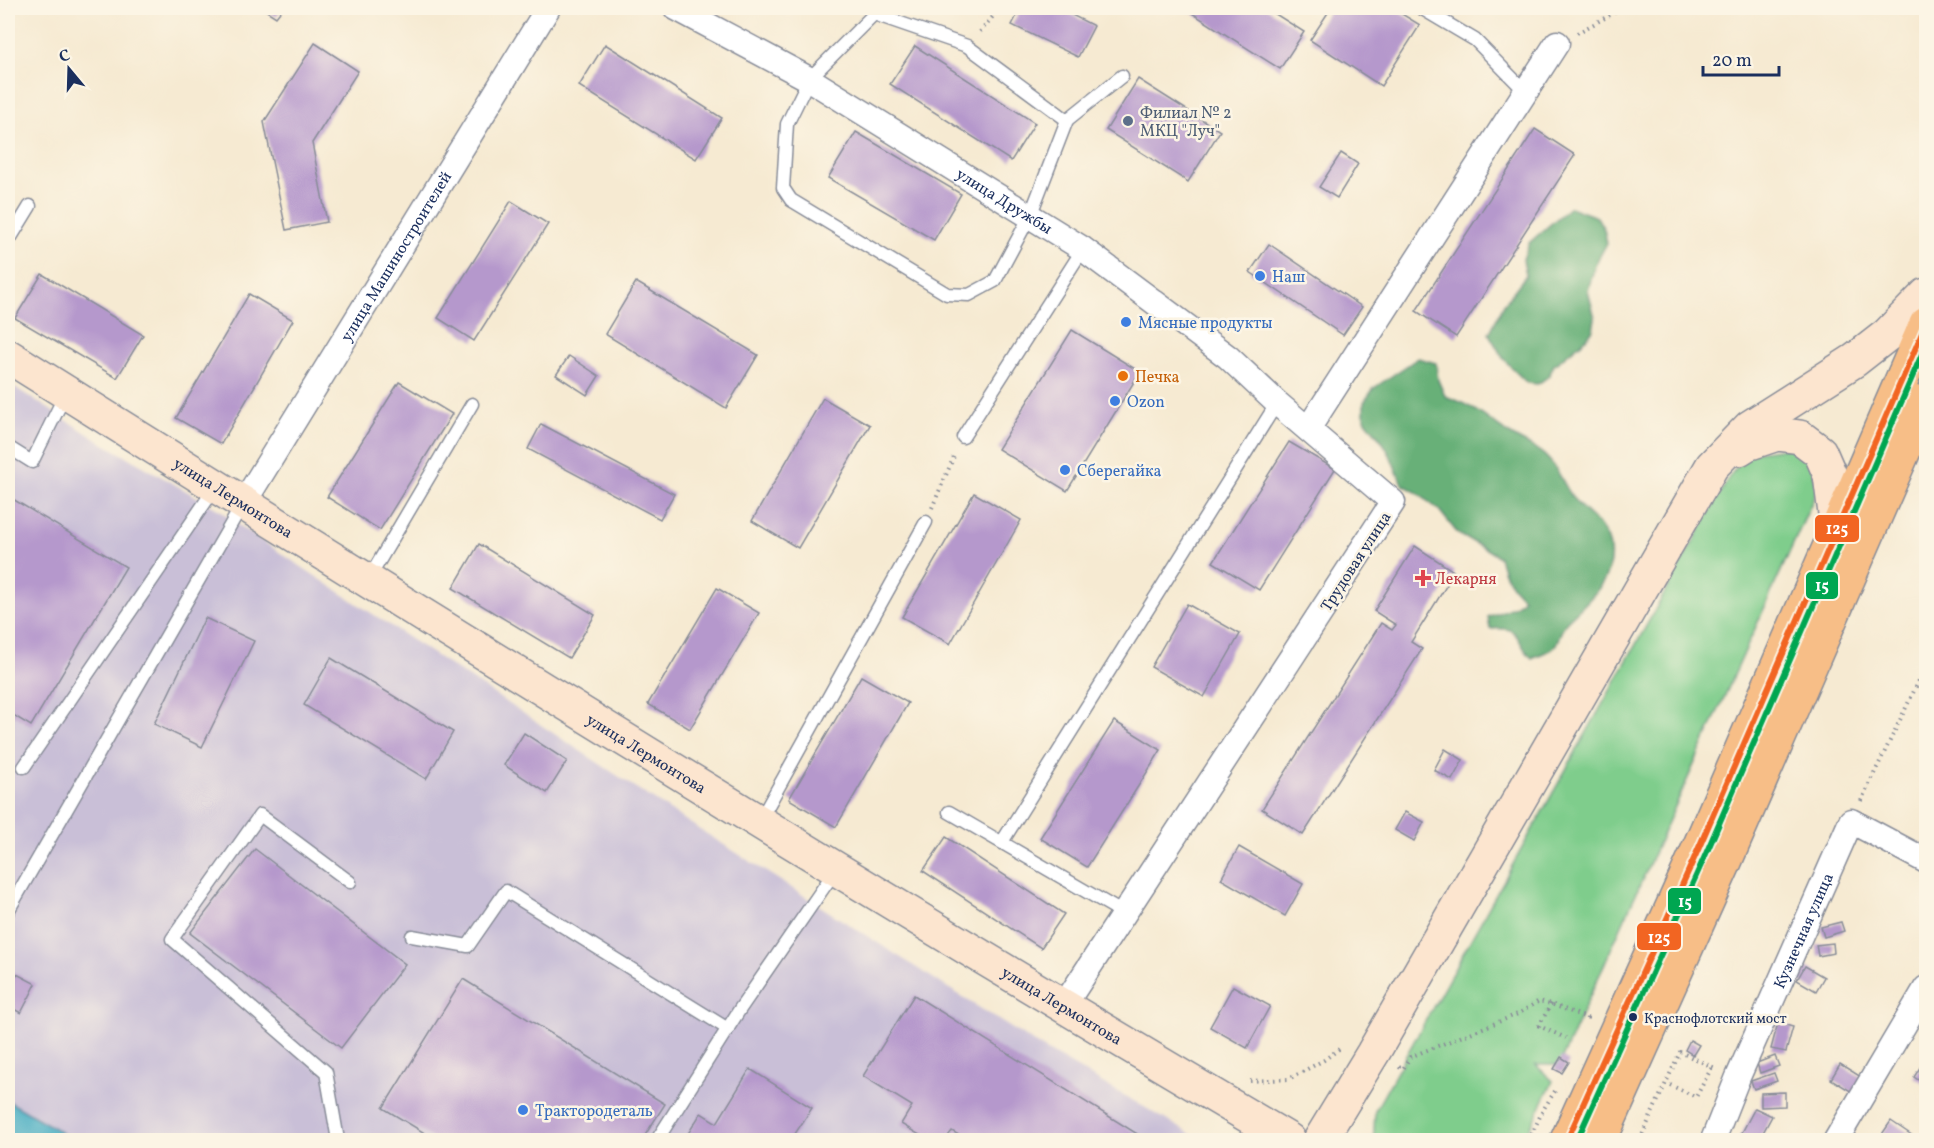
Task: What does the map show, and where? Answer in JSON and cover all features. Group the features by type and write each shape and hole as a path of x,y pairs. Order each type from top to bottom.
{"main road":[{"path":"1600,1140 1837,529 1926,324"},
{"path":"1567,1140 1711,858 1926,400"}],"street":[{"name":"улица Машиностроителей","path":"243,504 548,8"},
{"name":"улица Дружбы","path":"676,8 809,79 1083,249 1228,357 1308,429"},
{"path":"1308,429 1557,43"},
{"path":"1320,1140 1373,1053 1712,466 1750,427 1855,360 1887,335 1926,295"},
{"name":"улица Лермонтова","path":"8,356 215,487 759,823 1063,1007 1289,1140"},
{"name":"Трудовая улица","path":"1063,1007 1393,502 1308,429"},
{"path":"1712,466 1747,444 1777,435 1800,437 1820,452 1830,475 1837,529"},
{"path":"1851,821 1926,861"},
{"name":"Кузнечная улица","path":"1713,1140 1738,1077 1851,821"},
{"path":"1836,1140 1926,988"}],"lane":[{"path":"1421,8 1475,40 1526,92"},
{"path":"1067,120 967,46 874,11 809,79 787,124 783,188 791,200 947,294 969,295 995,281 1030,216 1067,120 1122,76"},
{"path":"8,242 30,206"},
{"path":"963,437 1083,249"},
{"path":"8,447 32,462 66,393"},
{"path":"1002,842 1277,403"},
{"path":"367,581 472,404"},
{"path":"24,767 215,487"},
{"path":"8,911 243,504"},
{"path":"759,823 926,522"},
{"path":"949,812 1125,914"},
{"path":"338,1140 326,1072 172,939 260,814 350,882"},
{"path":"657,1140 728,1029 836,870"},
{"path":"412,936 468,946 506,891 728,1029"}],"path":[{"path":"967,46 1000,8"},
{"path":"1557,43 1623,8"},
{"path":"926,522 963,437"},
{"path":"1851,821 1926,666"},
{"path":"1249,1081 1288,1078 1324,1060 1353,1039 1403,1069 1410,1057 1518,1014 1539,1001 1587,1018"},
{"path":"1551,1004 1539,1026 1566,1038"},
{"path":"1640,1140 1680,1052 1712,1067 1696,1097 1670,1085"}],"shaded area":[{"path":"8,383 99,441 223,512 232,521 674,813 1044,1049 1201,1140 71,1140 8,1101"}],"green space":[{"path":"1570,207 1597,217 1604,229 1607,243 1595,265 1588,291 1595,318 1593,330 1585,340 1554,365 1549,376 1538,384 1527,383 1503,358 1489,334 1504,304 1526,275 1523,259 1529,243"},
{"path":"1418,358 1436,363 1438,380 1445,396 1472,408 1545,456 1557,470 1572,497 1606,534 1610,560 1604,580 1592,597 1565,623 1553,648 1532,658 1513,632 1490,629 1488,617 1513,607 1524,599 1504,573 1499,557 1458,534 1439,510 1402,484 1382,441 1364,418 1364,402 1374,388"},
{"path":"1788,448 1811,465 1815,476 1816,493 1559,1065 1536,1065 1553,1081 1524,1140 1375,1140 1375,1111 1730,476 1747,453"}],"water":[{"path":"8,1101 56,1129 71,1140 8,1140"}],"building":[{"path":"262,8 283,8 276,17"},
{"path":"1021,8 1058,8 1094,26 1078,57 1012,25"},
{"path":"1184,8 1266,8 1304,32 1280,69"},
{"path":"1331,8 1392,8 1420,25 1381,86 1310,40"},
{"path":"315,43 358,71 312,143 327,222 286,230 264,122"},
{"path":"605,44 722,118 696,159 579,86"},
{"path":"915,46 1035,123 1011,161 890,84"},
{"path":"1138,79 1220,131 1188,182 1106,130"},
{"path":"1535,129 1575,155 1456,337 1416,311"},
{"path":"856,132 961,194 934,240 828,178"},
{"path":"1341,153 1358,164 1337,198 1319,187"},
{"path":"511,201 548,224 474,341 438,318"},
{"path":"1269,244 1362,307 1343,335 1250,272"},
{"path":"42,274 143,335 117,378 15,318"},
{"path":"636,282 758,355 726,408 605,334"},
{"path":"249,294 293,320 221,444 176,418"},
{"path":"1072,330 1140,372 1067,491 998,449"},
{"path":"569,356 599,376 587,395 556,375"},
{"path":"399,382 452,414 380,530 327,497"},
{"path":"823,398 870,425 798,548 752,521"},
{"path":"541,424 674,494 660,519 528,449"},
{"path":"1289,442 1335,469 1259,590 1213,562"},
{"path":"974,493 1021,520 950,644 902,617"},
{"path":"11,498 126,567 31,726 8,712 8,504"},
{"path":"479,544 595,615 569,658 453,588"},
{"path":"1415,546 1455,572 1411,642 1422,649 1303,835 1262,809 1381,623 1392,630 1396,625 1374,611"},
{"path":"717,588 759,613 690,729 648,704"},
{"path":"1187,604 1240,634 1204,697 1151,667"},
{"path":"205,618 254,641 202,747 154,724"},
{"path":"331,658 453,732 426,779 304,705"},
{"path":"861,676 908,703 836,827 789,799"},
{"path":"1114,721 1161,750 1087,867 1040,838"},
{"path":"524,733 567,761 547,793 504,765"},
{"path":"1445,749 1463,760 1452,780 1434,770"},
{"path":"1405,812 1424,822 1414,841 1395,830"},
{"path":"946,837 1064,914 1041,948 923,871"},
{"path":"1239,847 1303,884 1285,916 1221,879"},
{"path":"255,849 405,964 341,1048 190,933"},
{"path":"1841,922 1844,931 1824,937 1821,927"},
{"path":"1833,943 1834,953 1818,956 1816,945"},
{"path":"1805,966 1824,977 1816,991 1797,980"},
{"path":"11,971 36,984 21,1013 8,1006 8,977"},
{"path":"463,979 665,1104 642,1140 436,1140 383,1108"},
{"path":"1233,986 1270,1006 1247,1048 1210,1027"},
{"path":"914,995 1147,1140 967,1140 952,1131 945,1140 928,1140 901,1124 912,1106 863,1076"},
{"path":"1778,1023 1793,1027 1786,1052 1771,1049"},
{"path":"1690,1040 1699,1045 1693,1055 1685,1050"},
{"path":"1775,1056 1779,1066 1760,1073 1757,1063"},
{"path":"1561,1057 1569,1062 1562,1073 1554,1069"},
{"path":"1926,1058 1926,1085 1914,1077"},
{"path":"1840,1064 1866,1080 1857,1095 1831,1079"},
{"path":"750,1069 812,1108 791,1140 684,1140 701,1113 717,1123"},
{"path":"1774,1073 1777,1081 1754,1089 1751,1081"},
{"path":"1785,1092 1785,1106 1761,1107 1761,1093"},
{"path":"1755,1108 1772,1116 1759,1140 1738,1140"},
{"path":"1891,1121 1919,1140 1878,1140"}],"transit line":[{"name":"125","path":"1567,1140 1697,852 1926,324"},
{"name":"15","path":"1577,1140 1705,856 1926,345"}],"place":[{"name":"Филиал № 2 МКЦ \"Луч\"","path":"1128,121"},
{"name":"Наш","path":"1260,276"},
{"name":"Мясные продукты","path":"1126,322"},
{"name":"Печка","path":"1123,376"},
{"name":"Ozon","path":"1115,401"},
{"name":"Сберегайка","path":"1065,470"},
{"name":"Лекарня","path":"1423,578"},
{"name":"Краснофлотский мост","path":"1633,1017"},
{"name":"Трактородеталь","path":"523,1110"}]}
